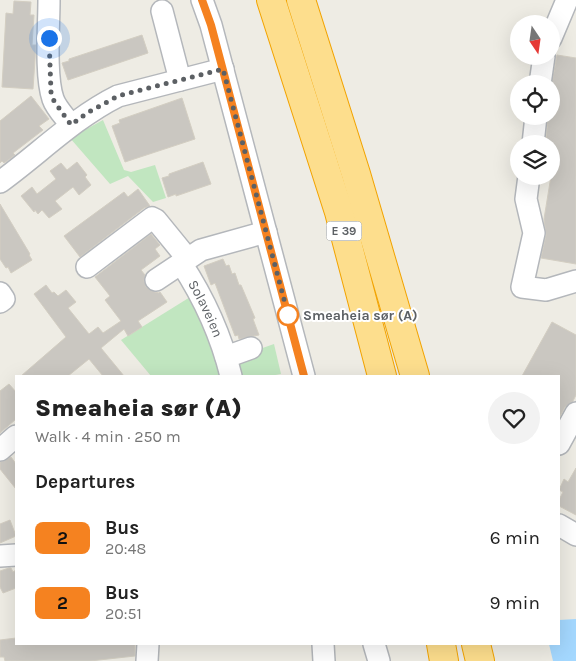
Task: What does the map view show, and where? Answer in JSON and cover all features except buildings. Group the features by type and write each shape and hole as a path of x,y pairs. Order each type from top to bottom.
{"highway":[{"name":"E 39","path":"257,0 281,67 300,87"},
{"name":"E 39","path":"271,0 339,212 382,375"},
{"name":"E 39","path":"301,0 356,174 415,375"},
{"path":"441,645 444,661"},
{"path":"476,645 480,661"}],"street":[{"path":"49,0 49,77 51,92 54,101 71,125"},
{"path":"202,0 223,69 304,375"},
{"path":"560,17 567,0"},
{"path":"162,11 180,80"},
{"path":"0,182 87,113 118,96 223,69"},
{"path":"528,185 526,199 534,233 522,287 546,290 576,281"},
{"path":"87,267 152,218 156,220 184,261"},
{"name":"Solaveien","path":"156,280 201,250 266,232"},
{"name":"Solaveien","path":"184,261 198,290 228,366 251,348"},
{"path":"0,293 4,299 0,302"},
{"path":"560,442 576,413"},
{"path":"0,450 15,437"},
{"path":"560,526 576,535"},
{"path":"0,556 15,555"},
{"path":"147,661 148,645"},
{"path":"323,645 324,661"},
{"path":"374,645 379,661"}],"green space":[{"path":"103,120 124,170 131,172 155,165 166,198 153,202 128,176 110,184 70,138"},
{"path":"195,294 230,375 150,375 121,340"},
{"path":"274,344 281,374 234,375 237,360 243,355"}],"water":[{"path":"576,619 576,661 553,661 549,645 560,645 560,620"}],"bus line":[{"name":"2","path":"202,0 211,25 304,375"}],"place":[{"name":"Smeaheia sør (A)","path":"288,315"}],"route":[{"path":"49,38 51,92 54,101 71,125 87,113 118,96 223,69 290,322 288,315"}]}
